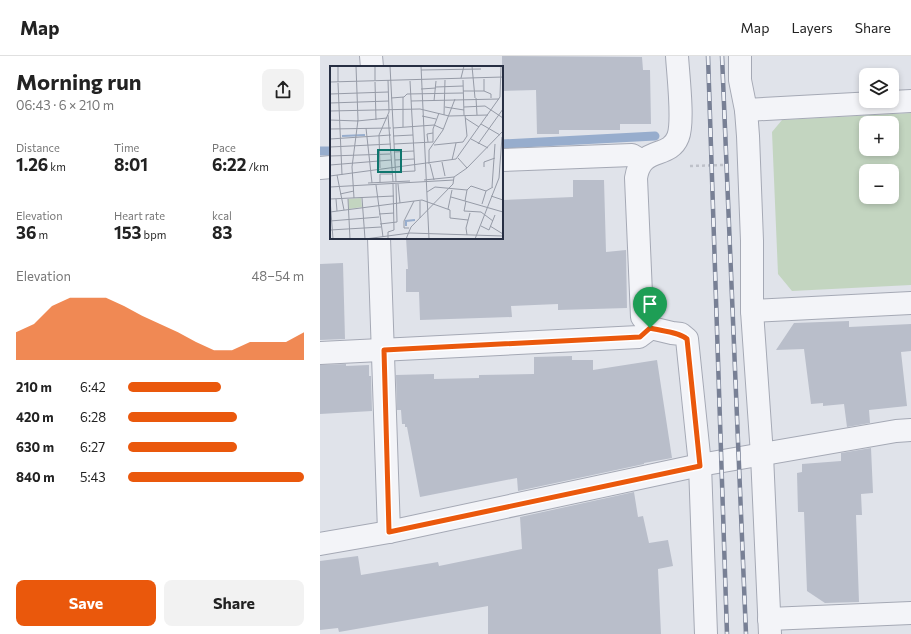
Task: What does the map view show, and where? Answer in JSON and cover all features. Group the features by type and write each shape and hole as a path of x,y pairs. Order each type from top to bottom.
{"street":[{"path":"371,56 372,66"},
{"path":"677,56 681,122 678,138 665,150 649,156 642,161 636,178 642,317 650,328 672,334 681,334 687,339 700,466 706,634"},
{"path":"740,56 740,80 746,110 749,164 752,241 752,311 762,455 769,626 911,613"},
{"path":"746,110 911,101"},
{"path":"503,160 632,155 642,161"},
{"path":"320,168 330,167"},
{"path":"379,239 389,532"},
{"path":"752,311 911,303"},
{"path":"320,353 640,337 650,328"},
{"path":"320,544 389,532 700,466 896,431 911,430"}],"path":[{"path":"690,166 749,164"}],"green space":[{"path":"911,113 911,285 792,291 778,274 772,132 782,120"}],"building":[{"path":"502,56 642,57 643,70 650,70 651,124 620,124 620,130 559,130 559,134 537,134 536,90 503,91"},
{"path":"573,180 604,180 606,252 626,250 627,308 558,310 558,304 511,306 512,317 420,320 419,292 406,292 406,269 408,269 406,239 503,239 503,200 573,197"},
{"path":"343,263 345,339 320,340 320,264"},
{"path":"849,321 849,327 911,324 911,351 901,352 907,406 869,410 870,423 847,427 844,404 823,406 823,403 811,404 804,349 776,350 794,323"},
{"path":"572,356 572,360 593,360 593,370 657,360 672,458 518,491 517,478 420,497 407,427 405,427 405,424 402,424 401,410 397,410 396,375 434,374 434,379 479,378 479,375 534,374 534,357"},
{"path":"346,364 346,366 369,365 369,376 371,376 372,411 320,414 320,365"},
{"path":"871,448 873,493 861,494 862,515 856,515 859,602 825,603 807,591 804,512 798,512 797,473 802,472 802,464 841,461 841,453"},
{"path":"634,492 638,517 643,516 649,543 668,540 673,566 658,569 661,634 488,634 488,606 339,632 338,628 320,630 320,561 358,556 361,575 438,562 439,566 522,549 520,517"}],"waterway":[{"path":"503,144 655,136"},
{"path":"320,151 330,151"}],"railway":[{"path":"708,56 727,634"},
{"path":"722,56 746,634"}],"route":[{"path":"650,328 672,334 681,334 687,339 700,466 389,532 384,350 640,337 650,328"}]}
